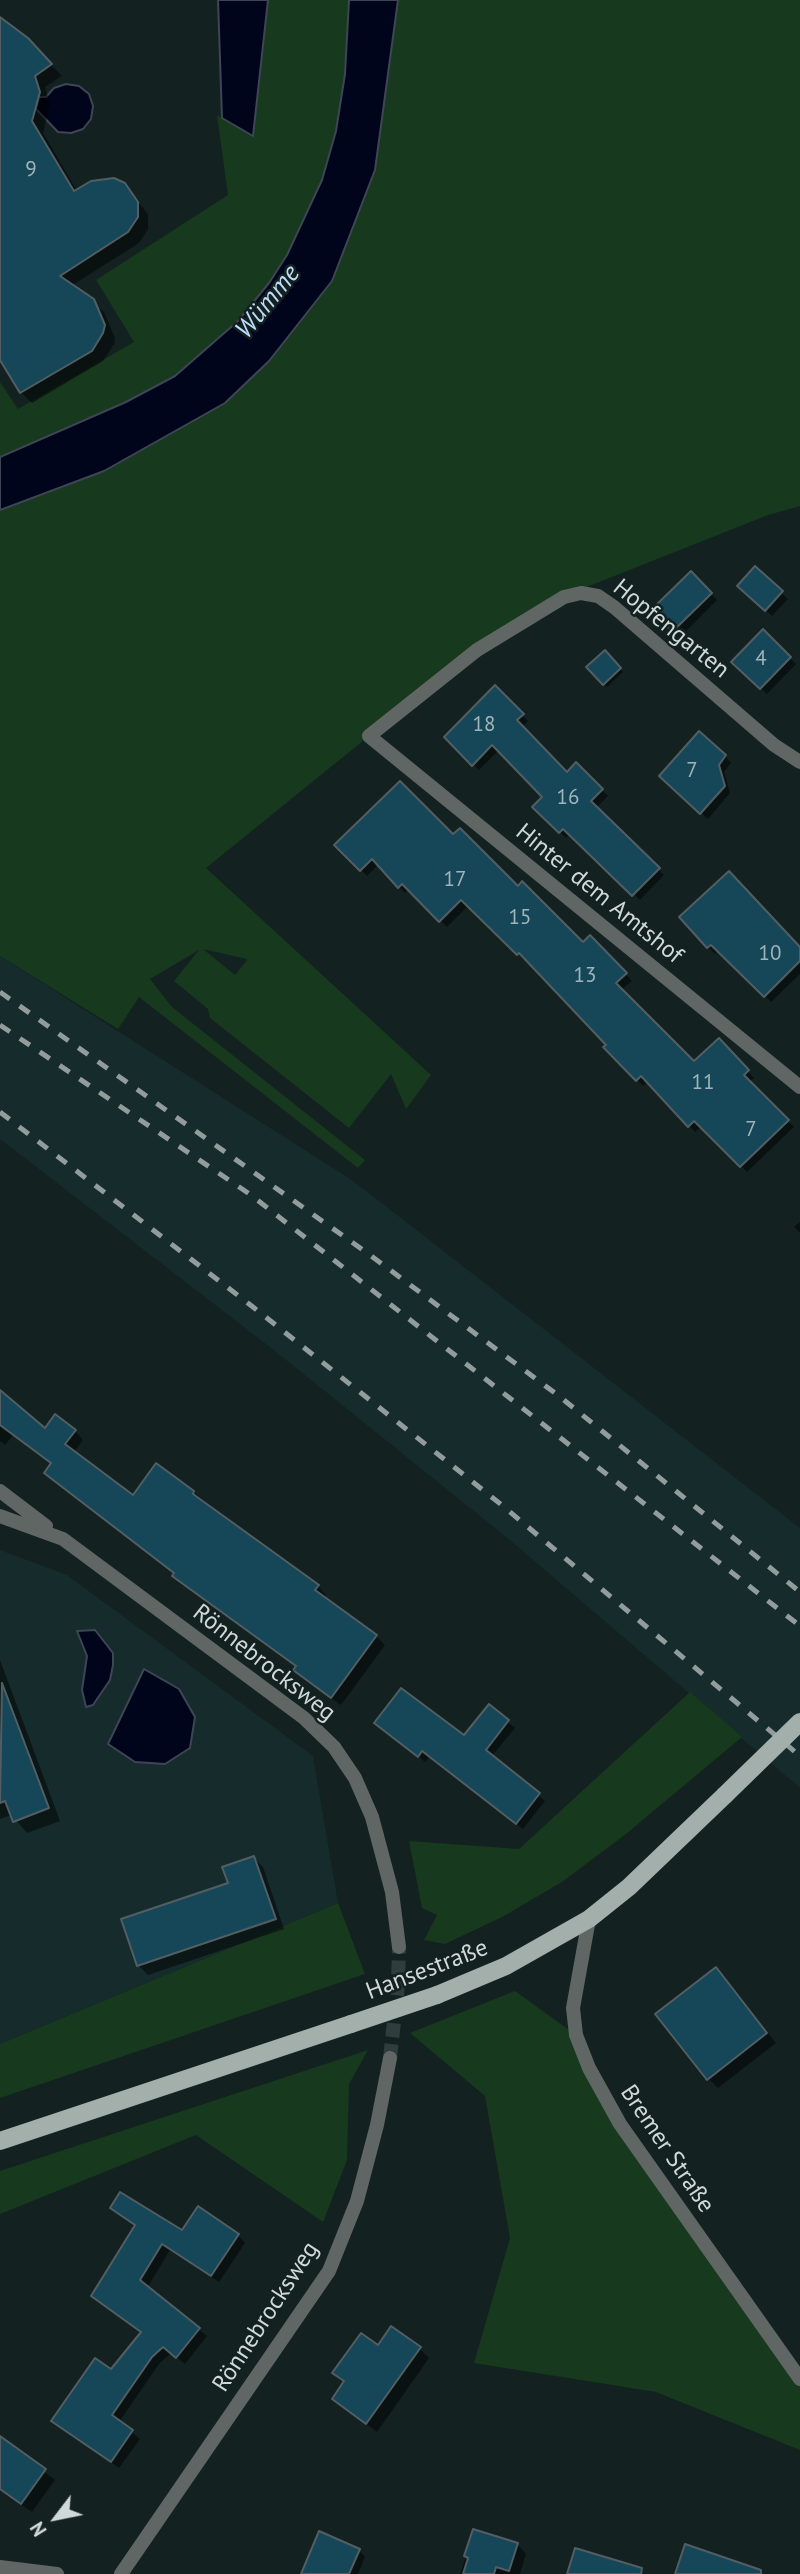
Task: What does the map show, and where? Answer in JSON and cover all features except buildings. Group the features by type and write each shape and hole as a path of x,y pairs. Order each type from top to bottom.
{"main road":[{"name":"Hansestraße","path":"0,2141 436,1995 506,1966 589,1919 629,1887 800,1722"}],"street":[{"name":"Hopfengarten","path":"369,736 477,650 564,597 581,593 597,596 614,607 774,745 800,762"},
{"name":"Hinter dem Amtshof","path":"369,736 800,1087"},
{"name":"Rönnebrocksweg","path":"0,1491 304,1718 334,1746 355,1777 380,1842 392,1892 399,1947"},
{"name":"Rönnebrocksweg","path":"0,1516 63,1539"},
{"name":"Bremer Straße","path":"589,1919 573,2008 576,2035 589,2068 620,2124 800,2379"},
{"name":"Rönnebrocksweg","path":"121,2574 329,2271 357,2201 377,2125 390,2059"},
{"path":"0,2567 57,2574"}],"shaded area":[{"path":"0,956 352,1180 800,1528 800,1788 511,1541 275,1351 0,1139"},
{"path":"0,1550 67,1575 313,1756 338,1903 0,2044"}],"green space":[{"path":"218,0 800,0 800,506 768,515 564,596 369,736 206,868 431,1075 406,1109 391,1074 349,1128 210,1018 208,1009 174,981 199,950 150,979 172,1007 365,1160 358,1168 139,997 118,1029 0,956 0,382 18,409 134,342 96,280 228,195 217,115 222,118","holes":["203,949 247,959 235,975"]},
{"path":"690,1692 742,1737 626,1834 562,1882 502,1917 445,1944 424,1940 437,1915 422,1908 409,1841 519,1849"},
{"path":"338,1903 365,1974 0,2098 0,2044"},
{"path":"515,1991 576,2035 589,2068 800,2379 800,2450 656,2392 474,2363 510,2238 485,2096 410,2033"},
{"path":"368,2050 349,2084 347,2160 323,2222 196,2135 0,2214 0,2171"}],"water":[{"path":"218,0 268,0 253,136 222,118"},
{"name":"Wümme","path":"349,0 398,0 375,170 332,281 269,361 225,403 104,471 0,510 0,457 126,402 175,376 238,321 269,283 287,255 322,180 336,131 345,74"},
{"path":"66,84 79,86 89,94 93,106 91,119 83,129 71,133 58,132 36,109 39,97 46,97 54,88"},
{"path":"95,1630 113,1653 113,1665 110,1680 93,1705 86,1707 82,1690 87,1656 77,1631"},
{"path":"144,1669 179,1689 195,1717 190,1748 165,1764 135,1762 108,1744"}],"tunnel":[{"path":"390,2058 399,1947"}],"railway":[{"path":"0,992 370,1255 559,1396 800,1592"},
{"path":"0,1025 251,1195 800,1626"},
{"path":"0,1112 253,1307 503,1506 800,1756"}]}
